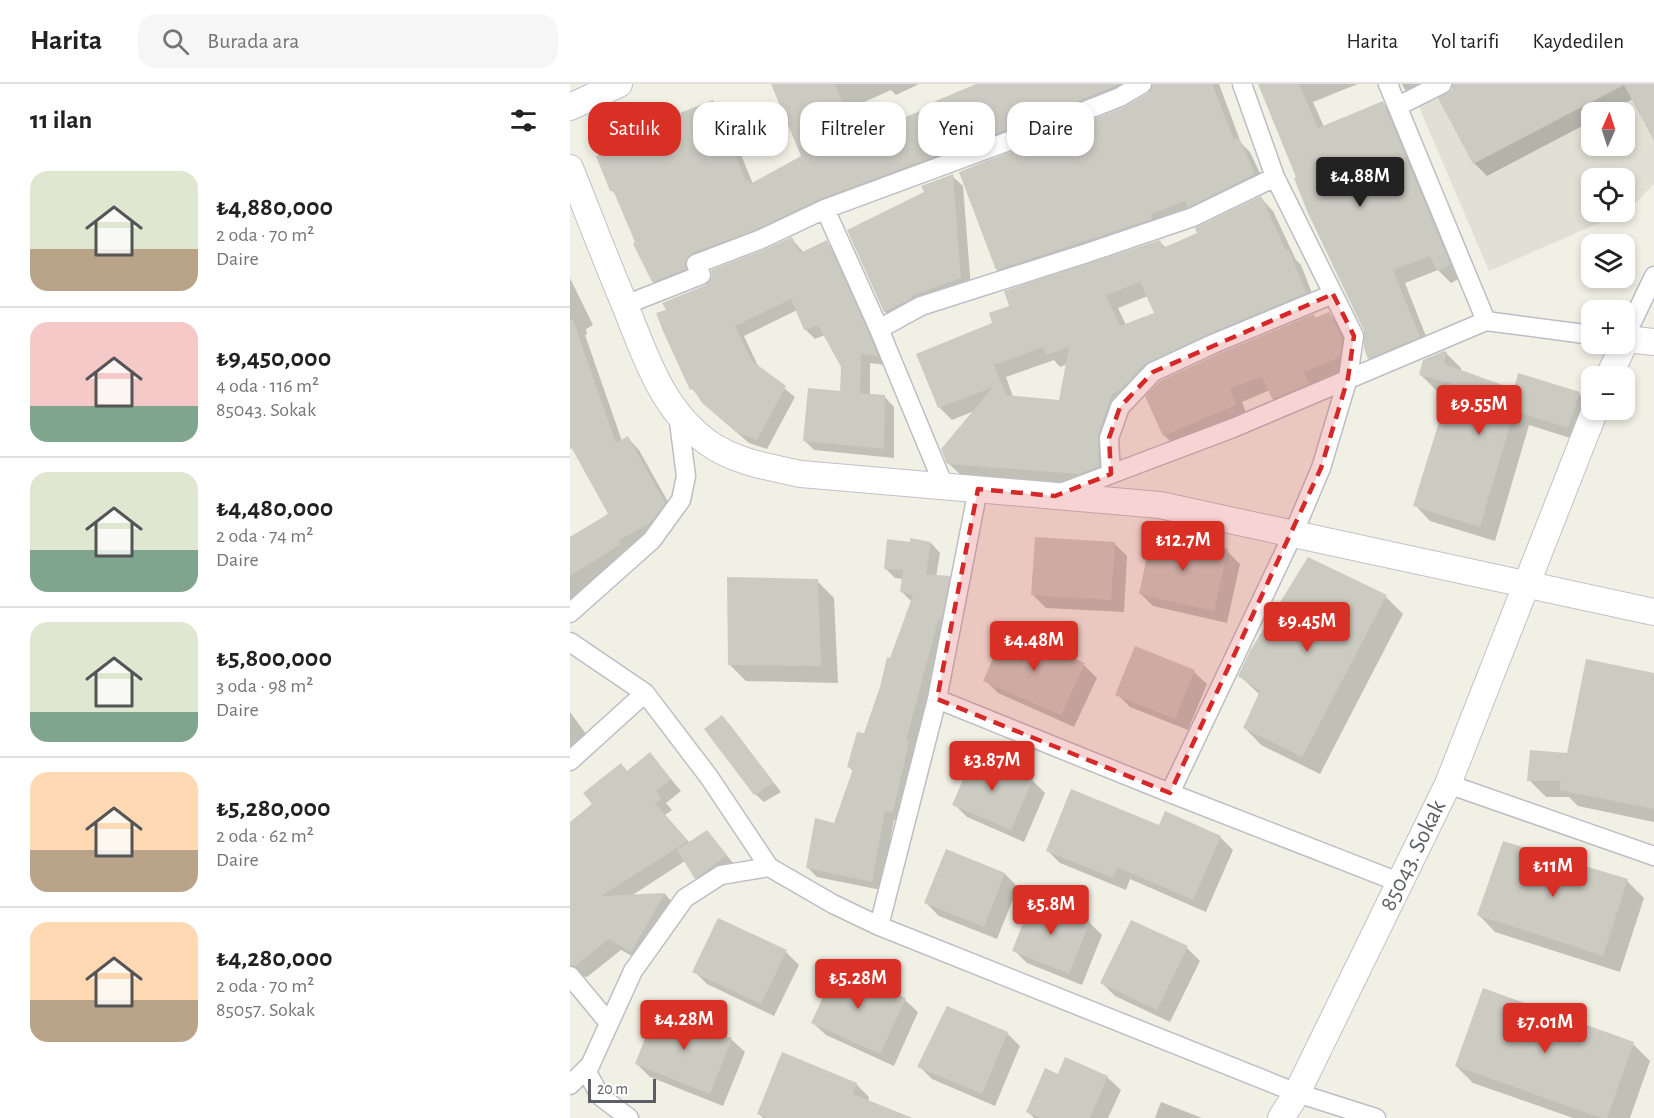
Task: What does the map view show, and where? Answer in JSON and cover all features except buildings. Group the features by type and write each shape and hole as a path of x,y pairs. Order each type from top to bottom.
{"main road":[{"path":"570,107 619,84"},
{"path":"570,168 654,380 678,414 706,441 732,456 801,474 1160,505 1654,612"},
{"path":"1635,341 1654,342"},
{"name":"85043. Sokak","path":"1281,1118 1297,1093 1448,784 1591,420"}],"street":[{"path":"624,305 701,275 696,264 759,240 825,209 1120,97 1142,84"},
{"path":"1170,793 1293,534 1321,468 1348,378 1354,336 1275,177 1242,84"},
{"path":"1388,84 1486,321"},
{"path":"1398,106 1442,84"},
{"path":"879,329 921,306 1192,217 1275,177"},
{"path":"825,209 879,329 944,486"},
{"path":"1635,317 1654,276"},
{"path":"1111,474 1109,438 1120,407 1153,372 1203,348 1333,294"},
{"path":"1055,496 1233,428 1486,321 1581,334"},
{"path":"570,613 652,540 681,500 686,476 678,414"},
{"path":"879,926 938,699 978,489"},
{"path":"570,642 645,693 709,777 769,867 832,904 879,926 1297,1093 1376,1118"},
{"path":"570,760 645,693"},
{"path":"938,699 1401,883"},
{"path":"1448,784 1654,856"},
{"path":"629,1118 600,1096 587,1072 633,971 685,898 721,875 769,867"},
{"path":"570,976 609,1023"},
{"path":"570,1085 591,1064"}],"highlighted area":[{"path":"1333,294 1354,336 1348,378 1321,468 1170,793 937,699 978,489 1055,496 1111,474 1109,438 1120,407 1153,372"}],"shaded area":[{"path":"1462,84 1654,84 1654,184 1635,204 1635,168 1581,168 1581,222 1601,222 1489,271 1419,107"}]}
